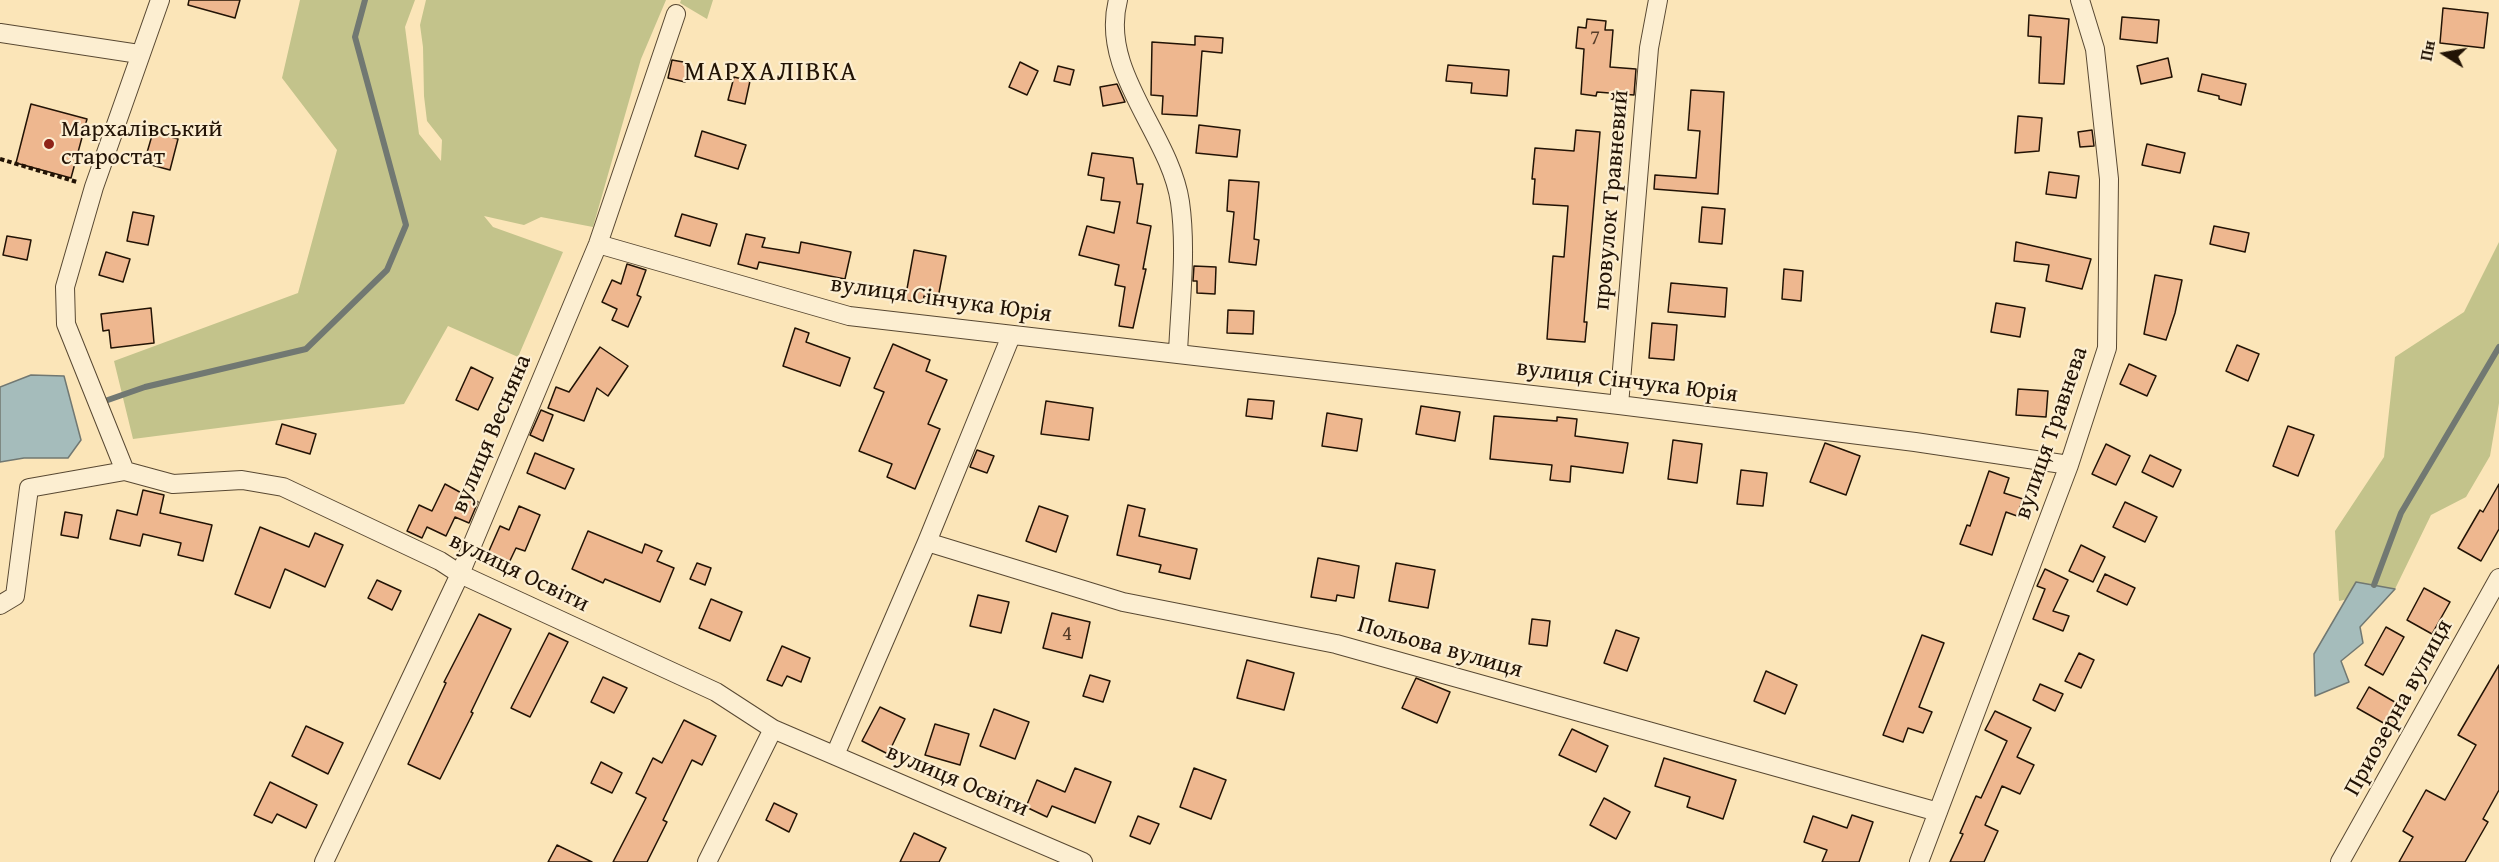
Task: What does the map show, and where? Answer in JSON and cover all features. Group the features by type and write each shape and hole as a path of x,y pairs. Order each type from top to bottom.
{"street":[{"path":"125,471 66,324 65,287 94,187 139,54 160,0"},
{"path":"1118,0 1115,32 1122,67 1170,170 1180,201 1182,241 1178,353"},
{"name":"провулок Травневий","path":"1619,405 1649,48 1658,0"},
{"name":"вулиця Травнева","path":"1919,862 2069,465 2107,348 2109,179 2095,49 2080,0"},
{"name":"вулиця Весняна","path":"324,862 460,574 598,244 676,14"},
{"path":"0,33 139,54"},
{"name":"вулиця Сінчука Юрія","path":"598,244 849,316 1619,405 1915,442 2069,465"},
{"path":"836,755 927,542 1011,336"},
{"name":"вулиця Освіти","path":"0,605 15,596 29,488 125,471 173,484 242,480 283,487 440,561 460,574 716,692 773,729 1078,861"},
{"name":"Польова вулиця","path":"927,542 1124,602 1336,644 1938,812"},
{"name":"Приозерна вулиця","path":"2340,862 2499,578"},
{"path":"707,862 773,729"}],"path":[{"path":"0,159 94,187"}],"green space":[{"path":"300,0 415,0 405,27 419,134 441,161 442,140 427,121 424,96 420,25 426,0 666,0 641,59 593,227 541,217 524,225 484,216 493,227 563,252 518,357 448,326 404,404 133,439 114,361 298,293 337,150 282,78"},
{"path":"681,0 713,0 707,19 680,3"},
{"path":"2499,242 2499,403 2490,456 2466,497 2431,515 2395,589 2339,601 2335,531 2384,457 2395,357 2464,312"}],"water":[{"path":"31,375 64,376 81,440 68,458 24,458 0,462 0,387"},
{"path":"2356,582 2395,589 2360,627 2363,643 2341,661 2349,682 2315,696 2314,654"}],"building":[{"path":"189,0 240,0 235,18 188,5"},
{"path":"2443,8 2488,13 2484,48 2440,43"},
{"path":"2029,15 2069,19 2064,84 2039,83 2041,37 2028,36"},
{"path":"2122,17 2159,20 2157,43 2120,39"},
{"path":"1587,19 1606,21 1605,30 1613,30 1610,67 1636,69 1634,95 1597,92 1596,96 1581,94 1584,49 1576,48 1578,27 1586,28"},
{"path":"1195,36 1223,38 1222,53 1202,51 1197,116 1162,114 1163,96 1151,95 1152,42 1195,45"},
{"path":"2168,58 2172,77 2141,84 2137,66"},
{"path":"672,60 689,63 685,82 668,78"},
{"path":"1020,62 1038,71 1027,95 1009,87"},
{"path":"1448,65 1509,70 1507,96 1471,93 1472,83 1446,81"},
{"path":"1058,66 1074,70 1070,85 1054,81"},
{"path":"2202,74 2246,84 2241,105 2198,91"},
{"path":"734,77 750,81 745,104 728,100"},
{"path":"1117,84 1125,102 1103,106 1100,87"},
{"path":"1691,90 1724,92 1718,194 1654,189 1655,175 1696,178 1700,131 1688,130"},
{"path":"31,104 87,119 71,178 16,163"},
{"path":"2018,116 2042,118 2039,151 2015,153"},
{"path":"1199,125 1240,130 1237,157 1196,153"},
{"path":"1576,130 1600,132 1584,322 1587,322 1585,342 1547,339 1553,256 1564,257 1568,206 1533,204 1535,179 1532,179 1535,148 1574,151"},
{"path":"2092,130 2094,146 2080,147 2078,132"},
{"path":"702,131 746,145 738,169 695,156"},
{"path":"153,132 178,139 170,170 144,163"},
{"path":"2147,144 2185,153 2180,173 2142,165"},
{"path":"1092,153 1133,158 1137,184 1143,184 1137,223 1151,226 1143,269 1146,269 1133,328 1119,326 1125,287 1115,285 1119,265 1079,255 1087,226 1114,233 1120,202 1101,200 1104,178 1088,175"},
{"path":"2049,172 2079,176 2076,198 2046,194"},
{"path":"1229,180 1259,182 1254,239 1259,240 1256,265 1229,262 1234,212 1227,211"},
{"path":"1702,207 1725,209 1722,244 1699,242"},
{"path":"133,212 154,216 148,245 127,241"},
{"path":"682,214 717,224 710,246 675,236"},
{"path":"2214,226 2249,233 2245,252 2210,244"},
{"path":"746,234 765,238 762,247 799,253 801,242 851,252 845,279 759,262 757,269 738,264"},
{"path":"7,236 31,240 27,260 3,255"},
{"path":"2016,242 2091,259 2082,289 2046,281 2049,265 2014,261"},
{"path":"914,250 946,256 938,298 924,296 923,303 905,300"},
{"path":"106,252 130,259 123,282 99,275"},
{"path":"627,264 646,270 637,295 641,297 628,327 612,320 617,309 602,302 612,280 621,284"},
{"path":"1194,266 1216,267 1215,294 1197,293 1197,281 1193,281"},
{"path":"1784,269 1803,271 1801,301 1782,299"},
{"path":"2155,275 2182,280 2166,340 2144,334"},
{"path":"1671,283 1727,288 1725,317 1668,312"},
{"path":"1996,303 2025,308 2020,337 1991,332"},
{"path":"151,308 154,343 111,348 109,330 103,331 101,314"},
{"path":"1228,310 1254,311 1253,334 1227,333"},
{"path":"1652,323 1677,325 1674,360 1649,358"},
{"path":"795,328 809,333 806,342 850,358 840,386 783,366"},
{"path":"893,344 930,360 926,371 947,380 928,424 940,429 915,489 887,477 892,464 859,451 884,392 874,388"},
{"path":"2237,345 2259,354 2248,381 2226,371"},
{"path":"600,347 628,366 608,396 597,388 584,421 548,408 556,387 569,392"},
{"path":"2129,364 2156,376 2147,396 2120,384"},
{"path":"471,367 493,378 478,410 456,400"},
{"path":"2018,389 2048,391 2046,417 2016,415"},
{"path":"1248,399 1274,401 1272,419 1246,416"},
{"path":"1046,401 1093,408 1089,440 1041,434"},
{"path":"1421,406 1460,412 1455,441 1416,434"},
{"path":"541,410 553,415 543,441 530,435"},
{"path":"1327,413 1362,419 1357,451 1322,446"},
{"path":"1494,416 1557,421 1557,417 1577,419 1575,436 1628,443 1623,473 1571,466 1570,482 1550,480 1552,465 1490,459"},
{"path":"282,424 316,434 310,454 276,444"},
{"path":"2288,426 2314,435 2298,476 2273,466"},
{"path":"1673,440 1702,444 1697,483 1668,479"},
{"path":"1825,443 1860,456 1846,495 1810,482"},
{"path":"2106,444 2130,456 2116,485 2092,474"},
{"path":"977,450 994,456 987,473 970,467"},
{"path":"535,453 574,469 565,489 527,473"},
{"path":"2150,455 2181,470 2173,487 2142,472"},
{"path":"1741,470 1767,473 1763,506 1737,504"},
{"path":"1989,471 2009,478 2004,493 2023,499 2017,516 2006,512 1992,555 1960,544 1967,525 1970,526"},
{"path":"445,484 478,502 469,523 455,517 446,536 427,527 422,538 407,531 419,505 432,511"},
{"path":"2499,484 2499,529 2481,561 2458,548 2480,510 2483,512"},
{"path":"143,490 164,495 160,513 212,525 203,561 178,555 181,543 143,534 140,546 110,539 117,510 137,515"},
{"path":"2125,502 2157,517 2145,542 2113,527"},
{"path":"1128,505 1145,509 1139,536 1197,549 1190,579 1159,572 1161,565 1117,555"},
{"path":"519,506 540,515 525,551 516,548 506,569 485,560 500,526 509,530"},
{"path":"1039,506 1068,516 1056,552 1026,541"},
{"path":"65,512 82,515 78,538 61,535"},
{"path":"260,527 309,547 315,533 343,545 325,587 285,569 270,608 235,594"},
{"path":"588,531 642,553 645,544 662,551 657,561 674,568 660,602 605,579 603,583 572,569"},
{"path":"2081,545 2105,557 2093,582 2069,571"},
{"path":"1318,558 1359,566 1354,598 1337,595 1336,601 1311,597"},
{"path":"697,563 711,568 705,585 690,579"},
{"path":"1396,563 1435,570 1428,608 1389,601"},
{"path":"2045,569 2068,580 2053,611 2069,616 2063,631 2033,619 2045,589 2037,586"},
{"path":"2105,574 2135,588 2127,605 2097,591"},
{"path":"377,580 401,591 392,610 368,598"},
{"path":"2424,588 2450,602 2432,634 2407,620"},
{"path":"978,595 1009,602 1001,633 970,626"},
{"path":"711,599 742,612 730,641 699,628"},
{"path":"1052,613 1090,622 1082,658 1043,648"},
{"path":"479,614 511,629 440,779 408,764 446,683 444,682"},
{"path":"1532,619 1550,621 1547,646 1529,644"},
{"path":"2386,627 2404,637 2383,675 2365,665"},
{"path":"1616,630 1639,638 1627,671 1604,663"},
{"path":"549,633 568,642 530,717 511,708"},
{"path":"1922,635 1944,643 1919,707 1932,712 1923,733 1908,728 1903,742 1883,735"},
{"path":"782,646 810,658 801,682 787,676 782,686 767,680"},
{"path":"2079,653 2094,660 2081,688 2065,681"},
{"path":"1247,660 1294,673 1284,710 1237,698"},
{"path":"2499,665 2499,790 2483,819 2488,822 2465,862 2399,862 2413,837 2403,831 2426,790 2445,800 2476,745 2458,735"},
{"path":"1766,671 1797,685 1785,714 1754,701"},
{"path":"1090,675 1110,681 1103,702 1083,696"},
{"path":"603,677 627,688 614,713 591,702"},
{"path":"1416,678 1450,692 1437,723 1402,708"},
{"path":"2040,684 2063,694 2055,711 2033,700"},
{"path":"2369,687 2405,708 2394,729 2357,708"},
{"path":"880,707 905,719 888,754 862,741"},
{"path":"994,709 1029,722 1015,759 980,746"},
{"path":"1995,711 2031,728 2017,757 2034,765 2020,794 2002,786 1985,825 1998,831 1984,862 1950,862 1963,834 1960,833 1976,796 1981,798 2007,741 1985,730"},
{"path":"684,720 716,736 702,765 692,760 663,820 667,822 647,862 613,862 646,798 636,793 653,758 662,763"},
{"path":"935,724 969,734 960,765 925,755"},
{"path":"306,726 343,743 328,774 292,756"},
{"path":"1572,729 1608,746 1596,772 1559,755"},
{"path":"1664,758 1736,780 1723,819 1687,807 1690,797 1655,786"},
{"path":"601,762 622,773 612,793 591,783"},
{"path":"1075,768 1111,782 1095,823 1052,806 1047,817 1026,807 1037,780 1065,792"},
{"path":"1194,768 1226,780 1211,819 1180,807"},
{"path":"270,782 317,805 306,828 277,814 272,823 254,815"},
{"path":"1604,798 1630,812 1616,839 1590,825"},
{"path":"774,803 797,814 789,832 766,820"},
{"path":"1852,815 1873,822 1859,862 1822,862 1827,850 1804,842 1813,816 1847,828"},
{"path":"1138,816 1159,824 1150,844 1130,836"},
{"path":"914,833 946,848 939,862 900,862"},
{"path":"557,845 592,862 548,862"}],"waterway":[{"path":"105,401 145,387 306,349 387,270 406,225 355,37 365,0"},
{"path":"2374,585 2401,513 2499,347"}],"place":[{"name":"Мархалівський старостат","path":"49,144"}],"district":[{"name":"МАРХАЛІВКА","path":"771,73"}]}
